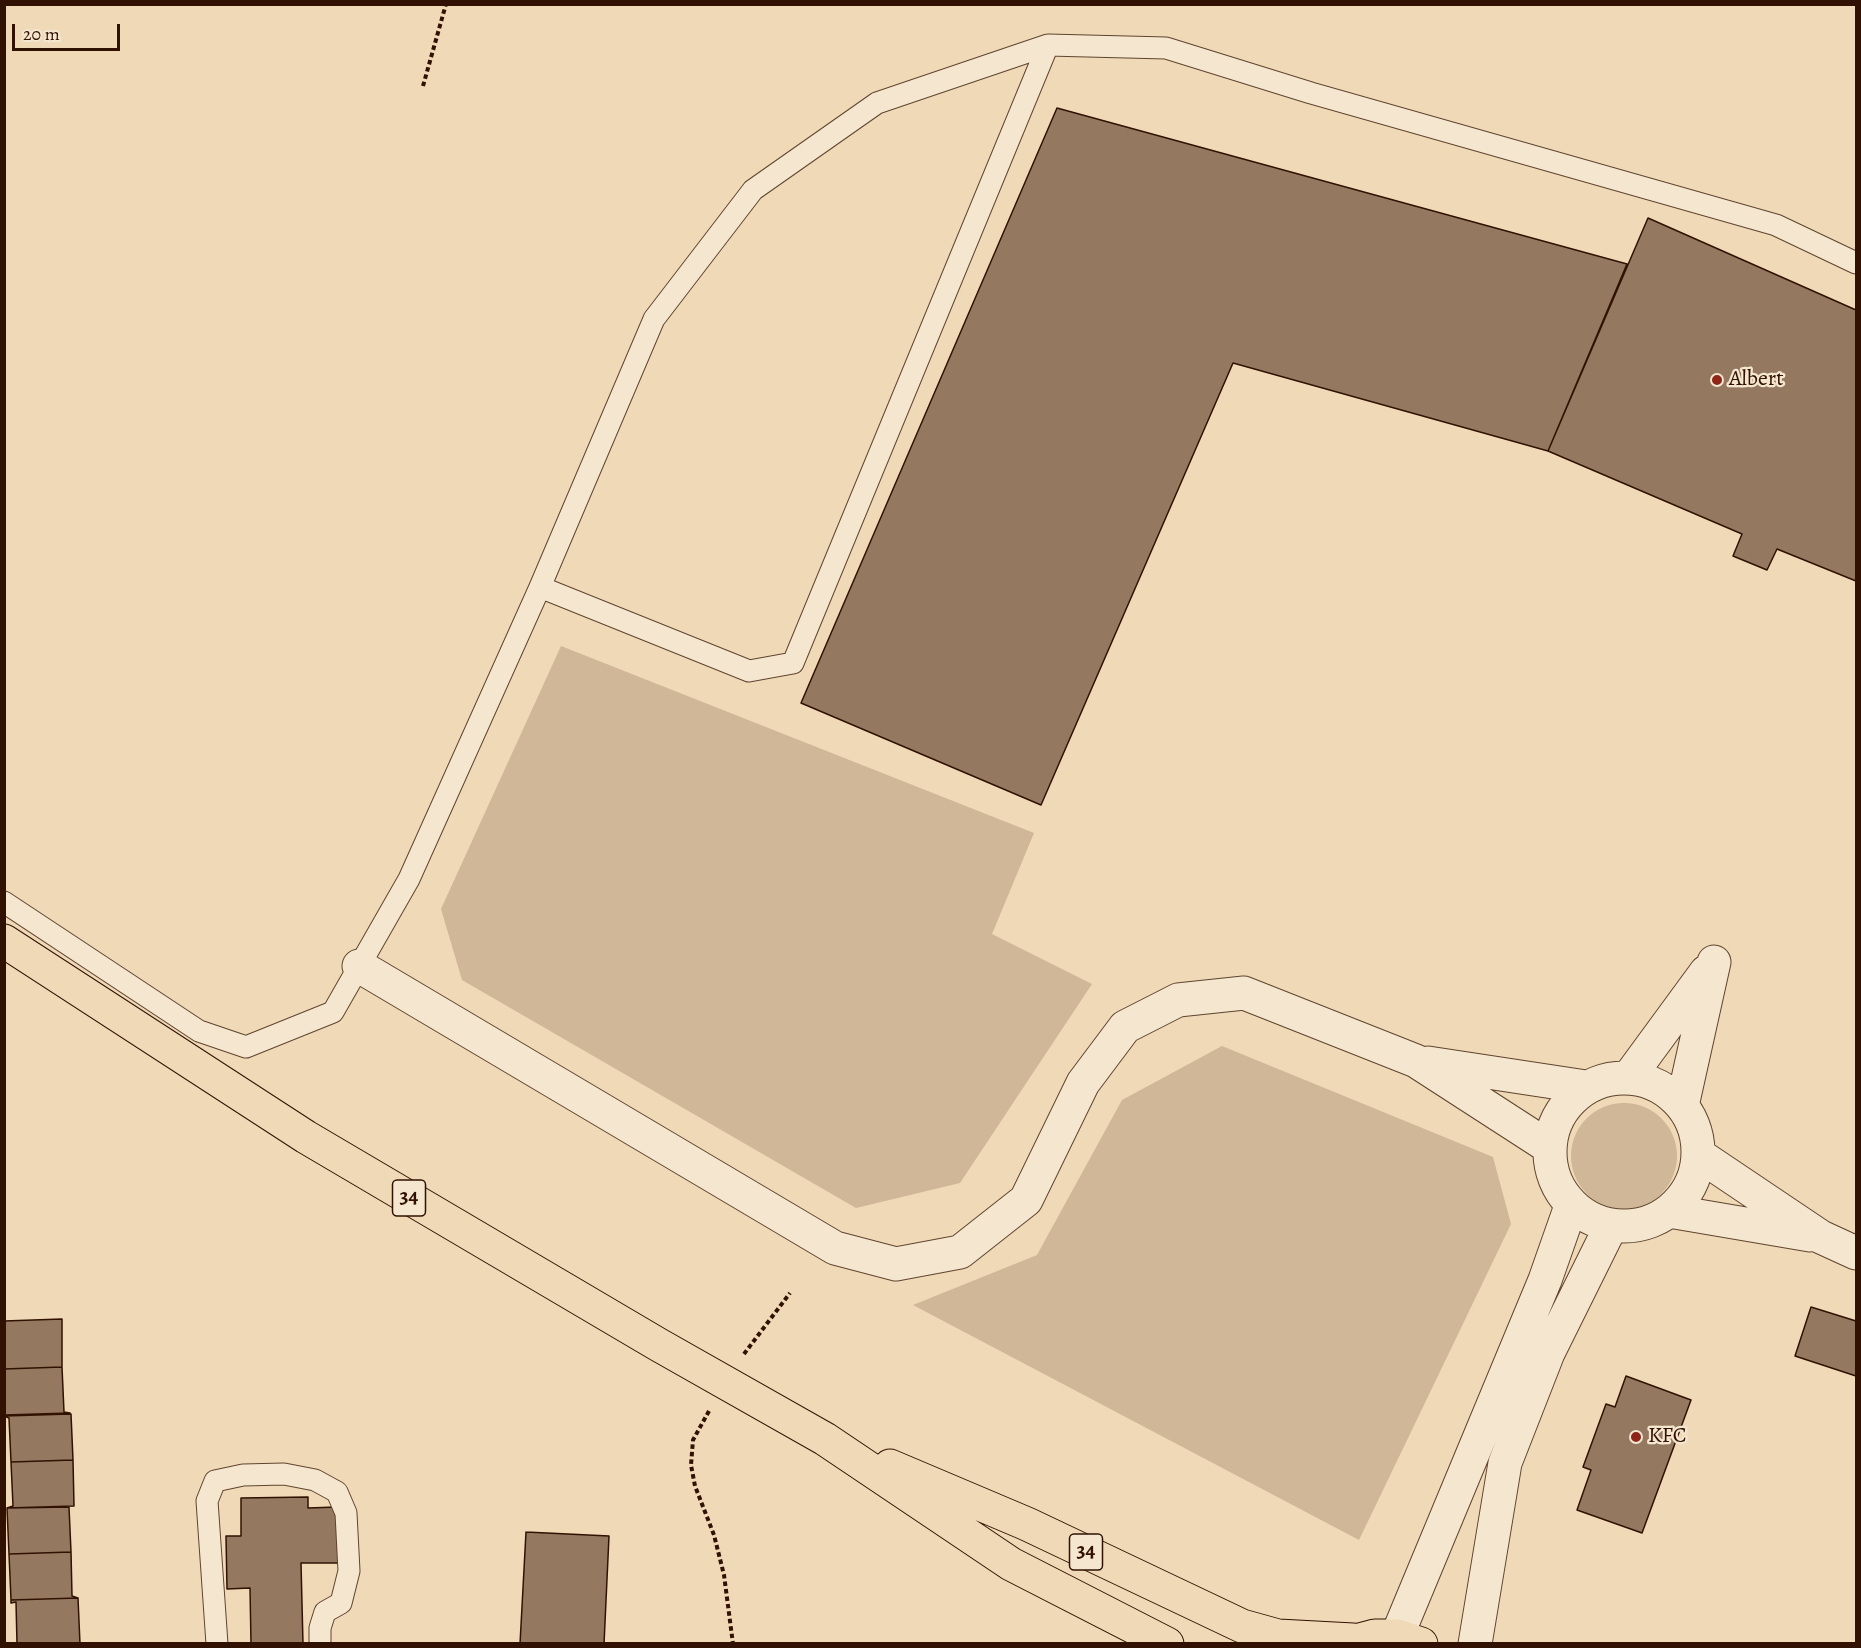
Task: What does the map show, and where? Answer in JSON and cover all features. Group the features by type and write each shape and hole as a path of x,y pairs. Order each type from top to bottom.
{"main road":[{"name":"34","path":"4,941 306,1137 659,1345 825,1439 1011,1564 1167,1644"},
{"name":"34","path":"825,1439 1027,1524 1242,1626 1278,1636 1349,1642"},
{"path":"1349,1642 1409,1640"}],"street":[{"path":"1629,1077 1714,962 1682,1106"},
{"path":"360,966 835,1248 896,1264 960,1252 1026,1200 1083,1083 1125,1027 1178,1000 1244,993 1416,1061 1549,1148"},
{"path":"1416,1061 1586,1087"},
{"path":"1629,1077 1659,1086 1682,1106 1695,1129 1699,1155 1690,1186 1669,1212 1651,1222 1631,1226 1611,1226 1571,1206 1558,1189 1551,1169 1549,1148 1555,1123 1567,1102 1586,1087 1607,1079 1629,1077"},
{"path":"1699,1155 1821,1237 1857,1253"},
{"path":"1409,1640 1571,1206"},
{"path":"1669,1212 1821,1237"},
{"path":"1475,1644 1505,1463 1548,1353 1611,1226"}],"lane":[{"path":"4,902 199,1031 246,1047 333,1012 409,879 540,587 654,319 753,190 877,103 1048,45 1166,48 1311,93 1776,225 1857,263"},
{"path":"540,587 749,671 793,663 1048,45"},
{"path":"218,1644 207,1502 215,1481 243,1474 284,1474 315,1480 337,1492 346,1513 349,1571 341,1603 325,1612 320,1628 320,1644"}],"path":[{"path":"423,86 446,4"},
{"path":"734,1644 724,1575 714,1535 695,1486 691,1466 693,1440 724,1380 790,1293"}],"shaded area":[{"path":"561,646 1034,833 992,934 1092,984 960,1183 856,1208 462,980 441,909"},
{"path":"1222,1046 1493,1157 1511,1224 1359,1540 913,1305 1037,1255 1122,1100"},
{"path":"1624,1103 1644,1107 1661,1119 1673,1136 1677,1156 1673,1176 1661,1193 1644,1205 1624,1209 1604,1205 1587,1193 1575,1176 1571,1156 1575,1136 1587,1119 1604,1107"}],"building":[{"path":"1057,108 1627,264 1548,451 1233,363 1041,805 801,703"},
{"name":"Albert","path":"1648,218 1856,310 1856,581 1777,549 1767,570 1733,556 1742,534 1548,451"},
{"path":"1811,1307 1856,1321 1856,1376 1795,1356"},
{"path":"62,1319 62,1367 4,1369 4,1321"},
{"path":"62,1367 64,1412 70,1413 4,1415 4,1369"},
{"name":"KFC","path":"1626,1376 1691,1400 1642,1533 1577,1510 1591,1470 1583,1467 1606,1404 1615,1407"},
{"path":"71,1414 73,1460 11,1462 9,1418 4,1416"},
{"path":"73,1460 74,1506 7,1508 13,1506 11,1462"},
{"path":"308,1497 308,1508 337,1507 338,1563 301,1563 303,1644 251,1644 250,1588 227,1589 226,1536 241,1536 241,1498"},
{"path":"69,1507 71,1552 9,1554 7,1508"},
{"path":"526,1532 609,1536 604,1644 520,1644"},
{"path":"71,1552 72,1596 78,1598 11,1600 9,1554"},
{"path":"78,1598 80,1644 17,1644 16,1602 11,1603 11,1600"}],"place":[{"name":"Albert","path":"1717,380"},
{"name":"KFC","path":"1636,1437"}]}
